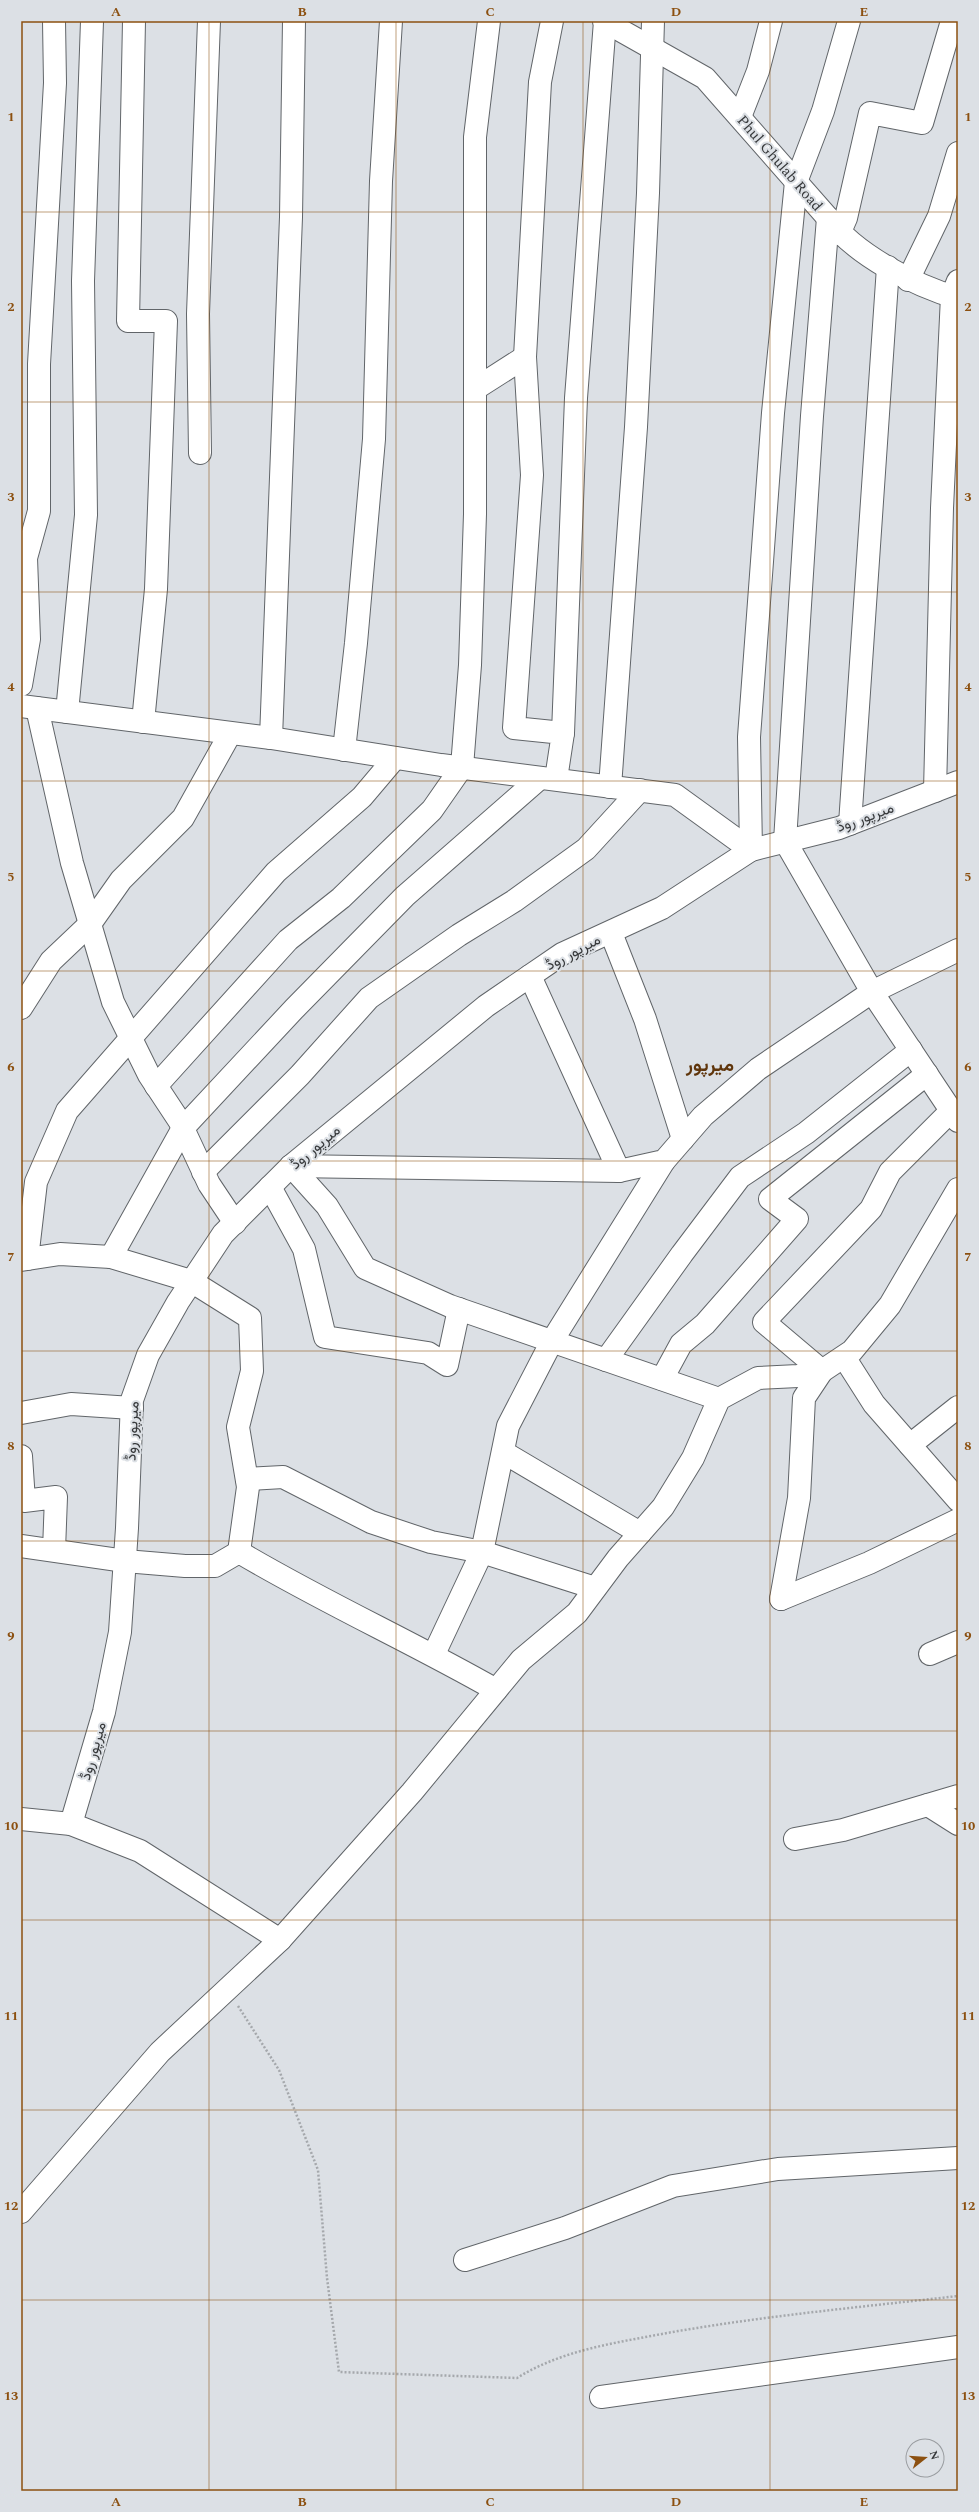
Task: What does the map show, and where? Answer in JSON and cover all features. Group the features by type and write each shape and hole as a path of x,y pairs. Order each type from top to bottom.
{"street":[{"path":"21,685 29,639 26,558 39,511 39,364 54,83 54,21"},
{"path":"67,712 86,515 83,281 92,21"},
{"path":"134,21 128,321 166,321 156,589 143,722"},
{"path":"200,453 198,314 209,21"},
{"path":"271,738 291,217 294,21"},
{"path":"344,750 356,643 374,439 381,181 391,21"},
{"path":"156,1086 288,940 341,898 432,810 462,767 470,665 475,538 475,136 489,21"},
{"path":"552,21 540,82 525,357 532,475 514,728 563,733"},
{"path":"111,1257 183,1128 294,1008 405,896 548,779 563,733 576,398 605,21"},
{"name":"Phul Ghulab Road","path":"605,21 706,78 834,226 888,267 908,280 956,292"},
{"path":"610,787 636,427 653,21"},
{"path":"740,117 758,71 772,21"},
{"path":"751,850 749,737 773,413 796,182 823,111 850,21"},
{"path":"822,1371 764,1322 872,1209 890,1172 954,1116 872,992 785,841 812,416 834,226 846,218 870,113 922,123 952,21"},
{"path":"908,280 938,216 958,153"},
{"path":"850,824 888,267"},
{"path":"935,791 942,508 956,292"},
{"path":"475,389 525,357"},
{"path":"235,1223 203,1172 183,1128 156,1086 130,1037 114,1002 72,863 29,707 230,734 271,738 395,758 675,795 751,850"},
{"path":"21,1008 51,961 90,924 121,880 183,818 230,734"},
{"path":"239,1552 248,1487 238,1427 252,1371 250,1318 191,1281 111,1257 60,1254 24,1260 36,1182 67,1111 130,1037 276,872 362,797 395,758"},
{"name":"میرپور روڈ","path":"71,1824 104,1712 120,1632 125,1561 132,1400 148,1355 191,1281 223,1234 291,1166 486,1006 562,954 611,933 662,908 751,850 850,824 958,782"},
{"path":"203,1172 300,1075 369,998 459,935 514,901 586,849 640,790"},
{"path":"611,933 645,1019 683,1139"},
{"path":"434,1654 482,1552 508,1426 552,1341 664,1160 703,1116 758,1069 872,992 958,950"},
{"path":"530,976 619,1171"},
{"path":"606,1360 682,1254 740,1177 806,1133 911,1050"},
{"path":"662,1379 681,1344 705,1324 797,1219 770,1199 927,1074"},
{"path":"291,1166 619,1171 664,1160"},
{"path":"291,1166 327,1206 365,1268 459,1309 719,1399"},
{"path":"270,1187 304,1249 325,1337 428,1353 447,1365 459,1309"},
{"path":"21,2212 160,2052 280,1940 412,1792 521,1660 577,1613 618,1558 663,1508 694,1458 719,1399 758,1378 798,1376 822,1371 852,1351 890,1305 958,1189"},
{"path":"844,1357 874,1404 958,1500"},
{"path":"822,1371 804,1398 799,1498 781,1599 869,1563 958,1520"},
{"path":"21,1413 70,1404 132,1408"},
{"path":"910,1445 958,1407"},
{"path":"503,1452 640,1533"},
{"path":"21,1456 24,1501 56,1497 54,1550"},
{"path":"247,1479 283,1477 371,1522 431,1542 482,1552 595,1588"},
{"path":"21,1546 125,1561 215,1566 239,1552"},
{"path":"239,1552 284,1578 434,1654 496,1690"},
{"path":"930,1654 958,1642"},
{"path":"795,1839 843,1830 958,1796"},
{"path":"928,1805 958,1824"},
{"path":"21,1819 71,1824 140,1851 280,1940"},
{"path":"465,2260 565,2228 673,2186 778,2170 958,2158"},
{"path":"601,2397 958,2347"}],"path":[{"path":"227,1989 279,2070 318,2170 327,2278 339,2372 517,2378 539,2364 602,2345 728,2322 958,2296"}],"district":[{"name":"میرپور","path":"710,1064"}]}
